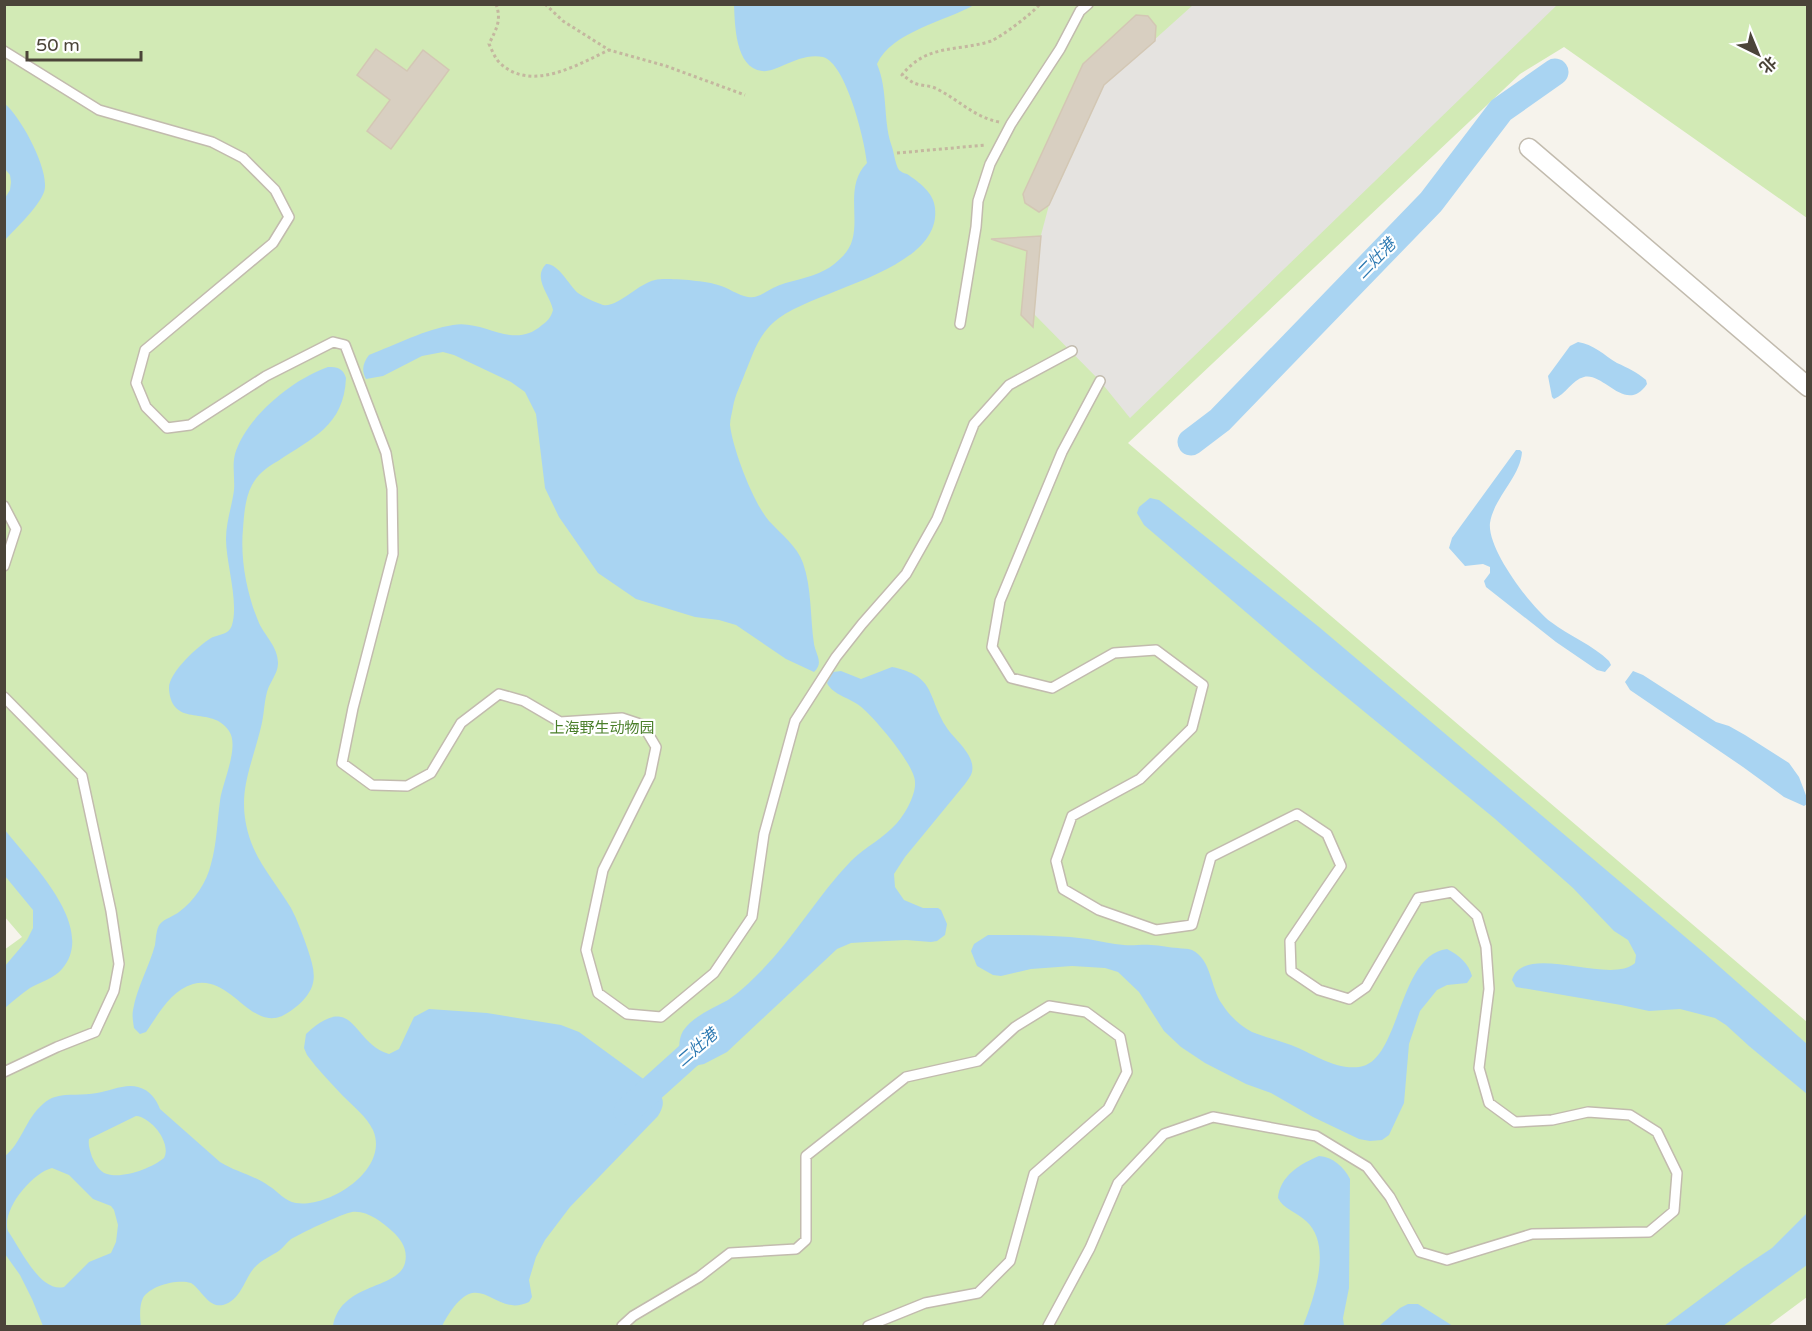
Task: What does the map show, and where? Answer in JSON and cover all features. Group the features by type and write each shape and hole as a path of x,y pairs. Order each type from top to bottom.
{"street":[{"path":"1529,148 1808,387"}],"lane":[{"path":"960,324 978,201 990,164 1011,124 1059,49 1080,11 1088,4"},
{"path":"4,51 99,110 212,142 243,158 275,190 289,217 273,243 145,350 136,383 146,406 167,428 190,425 266,376 333,342 345,345 386,453 392,489 393,554 353,708 342,763 372,785 407,786 431,773 461,723 498,694 524,701 560,722 622,718 643,725 656,747 650,776 603,870 586,950 598,993 627,1014 661,1017 714,973 752,917 764,834 795,721 836,657 906,574 937,519 974,424 1009,385 1072,351"},
{"path":"1048,1326 1090,1248 1118,1183 1164,1134 1213,1117 1316,1136 1367,1167 1390,1197 1419,1252 1447,1260 1532,1234 1649,1232 1674,1211 1677,1173 1657,1132 1630,1115 1588,1112 1552,1120 1515,1122 1489,1103 1479,1068 1489,989 1486,947 1477,916 1452,892 1418,898 1366,987 1349,999 1319,990 1292,971 1290,941 1341,866 1326,834 1297,814 1211,857 1192,925 1156,930 1098,910 1063,889 1056,861 1072,816 1140,779 1192,728 1203,685 1156,650 1114,653 1052,688 1011,678 992,647 1000,601 1062,452 1100,381"},
{"path":"4,506 15,530 4,566"},
{"path":"4,697 82,776 111,911 119,964 114,992 95,1032 4,1072"},
{"path":"622,1326 633,1316 699,1277 730,1253 796,1249 806,1240 806,1156 906,1077 978,1061 1015,1027 1048,1006 1086,1012 1120,1038 1127,1072 1108,1109 1034,1174 1010,1261 978,1293 925,1303 868,1326"}],"path":[{"path":"496,4 500,15 489,44 499,63 515,73 539,77 572,68 609,50"},
{"path":"545,4 563,21 609,50 666,66 745,95"},
{"path":"1011,124 986,119 965,109 950,96 934,87 915,83 902,75 910,65 925,56 992,40 1040,4"},
{"path":"897,153 1000,144"}],"green space":[{"name":"上海野生动物园","path":"5,5 1807,5 1807,218 1564,47 1520,74 1128,443 1807,1022 1807,1297 1768,1326 5,1326 4,950 22,937 4,916"}],"shaded area":[{"path":"1193,5 1557,5 1130,418 1100,381 1034,314 1041,235 1049,205 1104,85"}],"water":[{"path":"734,5 974,5 906,35 884,53 877,64 883,84 889,134 896,164 899,170 921,184 932,197 935,208 932,230 918,248 897,263 871,277 792,310 774,322 756,346 734,403 730,423 732,436 750,489 769,521 793,546 806,573 814,644 819,662 814,672 786,659 736,625 695,617 636,599 598,573 559,517 545,488 536,414 525,392 511,382 443,352 422,356 383,376 366,379 363,370 369,355 443,327 465,324 509,335 531,332 548,320 553,310 541,281 542,269 546,264 555,267 581,295 603,305 609,305 649,282 660,279 713,284 744,296 755,297 779,285 819,273 832,266 843,256 854,235 855,185 867,163 863,138 847,87 831,62 823,57 803,58 767,71 753,68 746,62 738,44"},
{"path":"5,104 19,120 33,145 45,183 44,192 37,205 5,240 5,198 10,190 11,182 10,175 5,169"},
{"path":"1578,342 1594,347 1617,363 1636,372 1646,380 1647,384 1639,392 1631,395 1623,394 1592,377 1584,377 1554,399 1548,376 1570,346"},
{"path":"328,367 339,369 346,378 339,408 324,429 267,468 254,481 246,501 242,541 245,577 251,601 259,623 276,652 278,663 277,671 267,692 262,723 246,784 244,811 246,826 259,859 291,908 298,923 312,965 313,984 299,1005 276,1018 264,1017 253,1012 220,987 207,983 193,984 172,997 146,1032 140,1034 134,1028 133,1010 159,926 190,902 199,891 209,871 215,848 221,793 233,746 229,731 222,723 177,709 172,701 170,683 178,668 192,653 211,638 226,632 232,625 234,605 226,533 234,490 234,458 241,440 249,426 272,401 300,380"},
{"path":"1516,450 1522,452 1517,470 1496,505 1490,523 1495,547 1512,577 1543,615 1609,661 1611,665 1605,672 1597,670 1556,642 1486,587 1484,581 1490,573 1490,567 1483,564 1465,566 1449,548 1452,538"},
{"path":"1150,498 1159,500 1319,627 1703,952 1807,1044 1807,1094 1715,1018 1680,1009 1649,1011 1516,987 1512,980 1519,969 1532,964 1607,970 1623,969 1635,963 1636,955 1628,940 1614,931 1573,888 1494,818 1311,668 1144,525 1137,513 1139,507"},
{"path":"892,667 906,671 923,681 945,725 967,753 972,765 971,774 965,784 905,857 894,874 895,887 904,900 923,908 941,910 947,924 945,935 931,942 906,940 851,943 837,949 727,1052 704,1064 684,1066 679,1044 681,1035 687,1026 703,1013 731,998 755,977 781,949 838,875 856,856 892,828 909,804 914,793 915,782 901,753 884,730 866,712 856,703 833,691 827,683 833,672 841,671 861,679"},
{"path":"1633,671 1789,763 1799,777 1807,804 1804,806 1784,797 1630,690 1625,682"},
{"path":"5,830 44,877 66,915 72,934 71,952 62,969 30,988 5,1008 5,966 27,940 33,928 33,910 5,876"},
{"path":"988,935 1063,937 1120,945 1155,945 1192,950 1199,954 1207,967 1222,1004 1243,1027 1332,1063 1350,1067 1359,1067 1373,1061 1392,1029 1418,969 1431,956 1447,949 1463,960 1472,976 1467,983 1447,985 1437,990 1420,1011 1409,1044 1404,1103 1389,1135 1382,1140 1370,1141 1359,1139 1313,1117 1271,1093 1246,1084 1205,1063 1181,1047 1164,1031 1139,992 1118,972 1105,968 1072,966 1031,969 1001,976 993,975 977,966 971,951 974,944"},
{"path":"429,1009 487,1013 561,1025 579,1032 653,1086 662,1097 663,1104 658,1116 570,1207 545,1240 536,1257 529,1280 532,1297 529,1302 516,1305 505,1304 476,1293 466,1296 455,1306 442,1326 333,1326 338,1312 347,1301 392,1278 400,1272 405,1263 406,1254 403,1246 392,1231 369,1215 352,1212 320,1224 290,1240 280,1250 257,1265 234,1299 223,1305 213,1304 191,1283 172,1283 158,1286 143,1298 140,1308 141,1326 43,1326 20,1275 5,1254 4,1157 44,1103 60,1096 92,1094 128,1086 142,1088 152,1095 160,1109 220,1162 263,1182 288,1200 296,1203 310,1203 325,1199 354,1183 373,1159 376,1145 373,1130 367,1120 307,1055 304,1048 306,1034 322,1022 334,1017 344,1018 377,1048 389,1054 399,1049 414,1017","holes":["136,1116 148,1121 159,1132 165,1145 164,1158 145,1169 129,1174 104,1173 92,1157 89,1139","52,1168 69,1175 93,1199 111,1206 118,1225 116,1242 111,1253 89,1262 64,1287 55,1287 39,1276 8,1231 7,1222 14,1203 27,1185 44,1171"]},
{"path":"1319,1156 1338,1163 1350,1179 1349,1288 1343,1318 1344,1326 1303,1326 1319,1272 1318,1244 1314,1231 1306,1221 1283,1205 1278,1198 1287,1177 1298,1167"},
{"path":"1807,1213 1807,1265 1723,1326 1664,1326 1772,1248"},
{"path":"1408,1304 1418,1304 1453,1326 1379,1326"}],"building":[{"path":"1136,15 1148,16 1156,26 1155,41 1104,85 1049,205 1039,212 1025,203 1023,194 1083,64"},
{"path":"376,49 407,71 423,50 449,70 391,149 367,131 390,100 357,75"},
{"path":"1041,236 1033,327 1021,315 1027,251 991,239"}],"waterway":[{"name":"二灶港","path":"1191,442 1220,420 1431,202 1501,110 1555,72"},
{"name":"二灶港","path":"627,1111 708,1038"}]}
